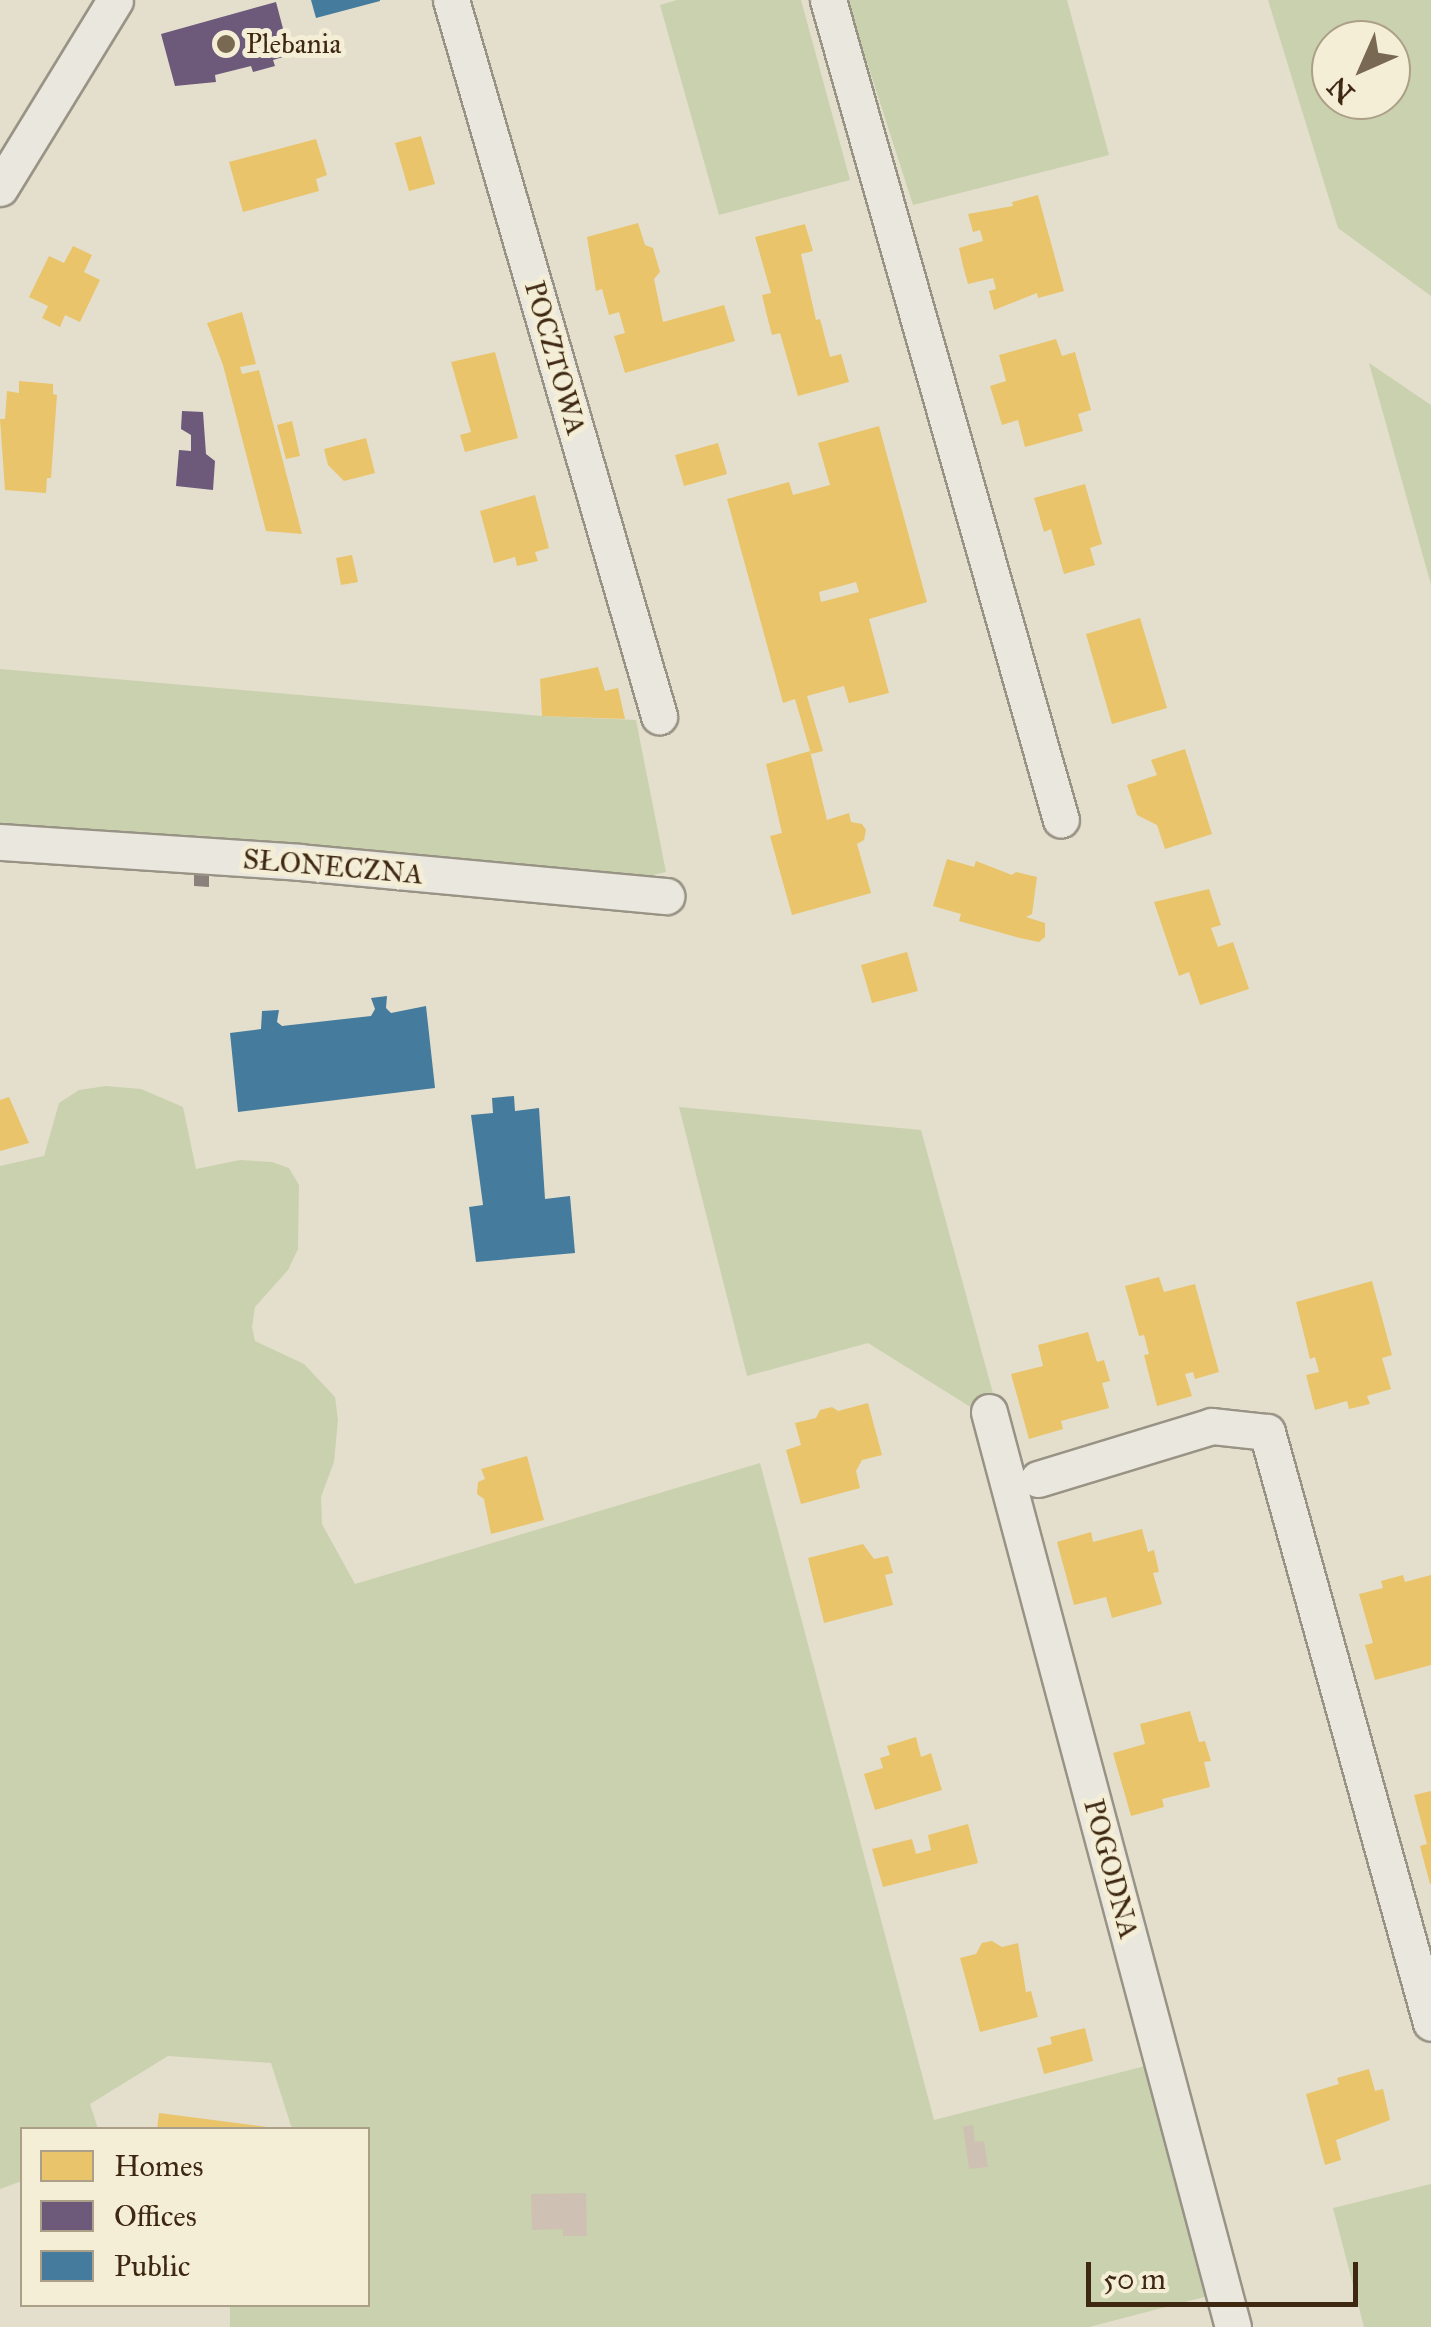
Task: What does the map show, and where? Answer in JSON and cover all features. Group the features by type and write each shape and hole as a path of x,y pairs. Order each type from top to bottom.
{"street":[{"path":"0,188 115,0"},
{"name":"POCZTOWA","path":"452,0 659,716"},
{"path":"828,0 1061,820"},
{"name":"SŁONECZNA","path":"0,842 299,862 666,896"},
{"name":"POGODNA","path":"989,1412 1232,2327"},
{"path":"1038,1478 1212,1426 1267,1432 1431,2023"}],"green space":[{"path":"677,0 801,0 850,180 719,215 660,5"},
{"path":"847,0 1067,0 1109,155 913,205"},
{"path":"1268,0 1431,0 1431,296 1338,228"},
{"path":"1369,363 1431,405 1431,585 1428,574"},
{"path":"0,669 542,716 636,720 666,872 619,883 0,824"},
{"path":"106,1086 141,1089 183,1107 196,1169 240,1160 272,1162 289,1168 299,1185 298,1249 288,1270 255,1307 252,1327 255,1341 304,1364 335,1397 338,1420 334,1462 321,1497 322,1524 355,1584 760,1463 934,2120 1153,2064 1212,2295 1089,2327 230,2327 230,2307 370,2307 370,2127 291,2127 271,2063 168,2056 90,2104 97,2127 20,2127 20,2182 0,2189 0,1166 44,1156 59,1103 79,1090"},
{"path":"679,1107 921,1130 994,1397 977,1411 868,1343 747,1376"},
{"path":"1431,2184 1431,2327 1364,2327 1333,2208"}],"building: Homes":[{"path":"421,136 435,184 409,191 395,143"},
{"path":"316,139 327,175 316,179 319,191 243,212 229,162"},
{"path":"1038,195 1064,291 1038,298 1037,293 994,310 989,291 996,289 993,278 968,284 963,266 959,248 983,241 980,230 973,232 968,214 1013,206 1012,202"},
{"path":"638,223 645,245 653,248 660,272 654,279 663,322 724,305 735,341 625,373 614,336 625,333 619,312 609,315 602,289 596,291 587,237"},
{"path":"805,224 813,251 801,254 816,320 820,319 830,357 841,354 849,382 798,396 780,333 772,335 762,295 771,293 755,237"},
{"path":"73,246 92,255 84,272 100,280 80,322 65,315 60,327 42,318 48,306 29,297 49,256 64,263"},
{"path":"242,312 256,364 240,367 242,374 259,370 302,534 266,531 223,365 207,323"},
{"path":"1056,339 1062,356 1075,352 1091,410 1078,414 1083,431 1025,447 1018,420 1002,425 990,386 1006,381 999,355"},
{"path":"495,352 518,438 465,452 460,435 471,432 451,362"},
{"path":"19,381 53,384 53,394 57,395 51,478 47,478 46,493 5,490 0,419 5,419 7,391 19,393"},
{"path":"292,421 300,456 286,459 277,425"},
{"path":"879,426 927,602 869,619 889,693 849,703 844,686 807,696 823,751 811,754 795,699 783,703 727,499 789,482 793,495 830,485 818,443","holes":["856,582 859,592 821,602 819,592"]},
{"path":"366,438 375,473 344,481 328,465 324,449"},
{"path":"718,443 727,474 684,486 675,455"},
{"path":"1085,484 1102,544 1090,548 1095,565 1064,574 1051,529 1044,532 1034,498"},
{"path":"535,495 549,548 535,552 538,561 517,566 515,557 494,563 480,511"},
{"path":"352,555 358,582 341,585 336,558"},
{"path":"1140,618 1167,708 1112,724 1086,634"},
{"path":"598,667 605,691 618,688 625,719 542,716 540,679"},
{"path":"1185,749 1212,834 1165,849 1157,825 1137,815 1127,785 1157,775 1151,760"},
{"path":"810,751 827,820 849,813 851,822 862,824 866,830 864,840 857,844 871,893 792,915 770,836 782,833 766,764"},
{"path":"947,859 974,867 976,861 1012,875 1016,872 1037,877 1032,914 1026,917 1045,923 1045,937 1039,942 1020,938 959,921 961,914 933,906"},
{"path":"1209,889 1221,925 1211,928 1218,947 1233,942 1249,989 1200,1005 1189,972 1179,976 1154,902"},
{"path":"907,952 918,991 872,1003 861,965"},
{"path":"9,1097 29,1143 0,1151 0,1100"},
{"path":"1159,1277 1164,1292 1195,1284 1219,1372 1195,1379 1193,1372 1185,1374 1192,1396 1157,1406 1144,1355 1149,1354 1144,1335 1139,1336 1125,1286"},
{"path":"1372,1281 1392,1355 1382,1358 1391,1389 1367,1396 1370,1404 1349,1409 1347,1401 1315,1410 1306,1375 1319,1372 1315,1357 1310,1359 1296,1302"},
{"path":"1088,1332 1097,1362 1104,1360 1110,1381 1102,1383 1109,1408 1061,1421 1063,1429 1029,1439 1011,1374 1043,1366 1038,1345"},
{"path":"868,1403 882,1455 862,1460 856,1471 860,1488 801,1504 786,1450 801,1445 795,1423 816,1418 820,1410 832,1407 838,1411"},
{"path":"527,1456 544,1520 491,1534 484,1499 477,1494 478,1482 485,1479 481,1469"},
{"path":"1142,1529 1148,1552 1154,1550 1159,1572 1153,1573 1162,1604 1112,1618 1106,1597 1074,1605 1057,1542 1091,1532 1093,1542"},
{"path":"863,1544 874,1559 888,1556 893,1573 885,1575 893,1605 824,1623 808,1558"},
{"path":"1403,1575 1405,1582 1431,1575 1431,1665 1375,1680 1365,1645 1373,1643 1359,1594 1383,1588 1381,1581"},
{"path":"1190,1711 1199,1742 1205,1741 1211,1761 1204,1762 1210,1787 1162,1799 1164,1807 1131,1816 1113,1753 1145,1744 1140,1724"},
{"path":"916,1737 921,1757 931,1753 942,1790 875,1810 864,1774 883,1768 880,1758 890,1755 887,1746"},
{"path":"1431,1791 1430,1884 1420,1846 1427,1844 1414,1795"},
{"path":"968,1824 978,1863 883,1887 872,1849 912,1839 916,1854 931,1850 928,1835"},
{"path":"992,1941 1002,1947 1018,1943 1026,1992 1031,1991 1038,2017 980,2032 960,1958 976,1954 982,1943"},
{"path":"1085,2028 1093,2061 1044,2074 1037,2048 1052,2044 1050,2037"},
{"path":"1369,2069 1375,2091 1383,2089 1390,2120 1336,2140 1341,2160 1325,2165 1306,2094 1339,2084 1337,2078"},
{"path":"159,2113 267,2127 157,2127"}],"building: Offices":[{"name":"Plebania","path":"276,2 290,55 273,60 275,66 253,72 251,66 215,75 216,82 175,86 161,34"},
{"path":"182,411 203,412 206,454 215,461 213,490 176,486 179,450 191,451 191,435 181,429"}],"building: Public":[{"path":"311,0 380,0 380,1 316,18"},
{"path":"387,996 386,1008 391,1013 426,1006 435,1088 238,1112 230,1033 261,1029 262,1011 279,1010 277,1022 282,1026 371,1016 375,1009 371,998"},
{"path":"514,1096 515,1111 539,1108 545,1199 570,1196 575,1253 476,1262 469,1207 483,1205 471,1115 493,1113 492,1098"}],"building: Industry":[{"path":"194,873 209,873 209,887 194,886"}],"building: Other":[{"path":"973,2125 975,2142 984,2141 988,2167 969,2169 963,2127"},
{"path":"586,2193 587,2236 563,2236 563,2229 532,2230 531,2194"}],"place":[{"name":"Plebania","path":"226,44"}]}
